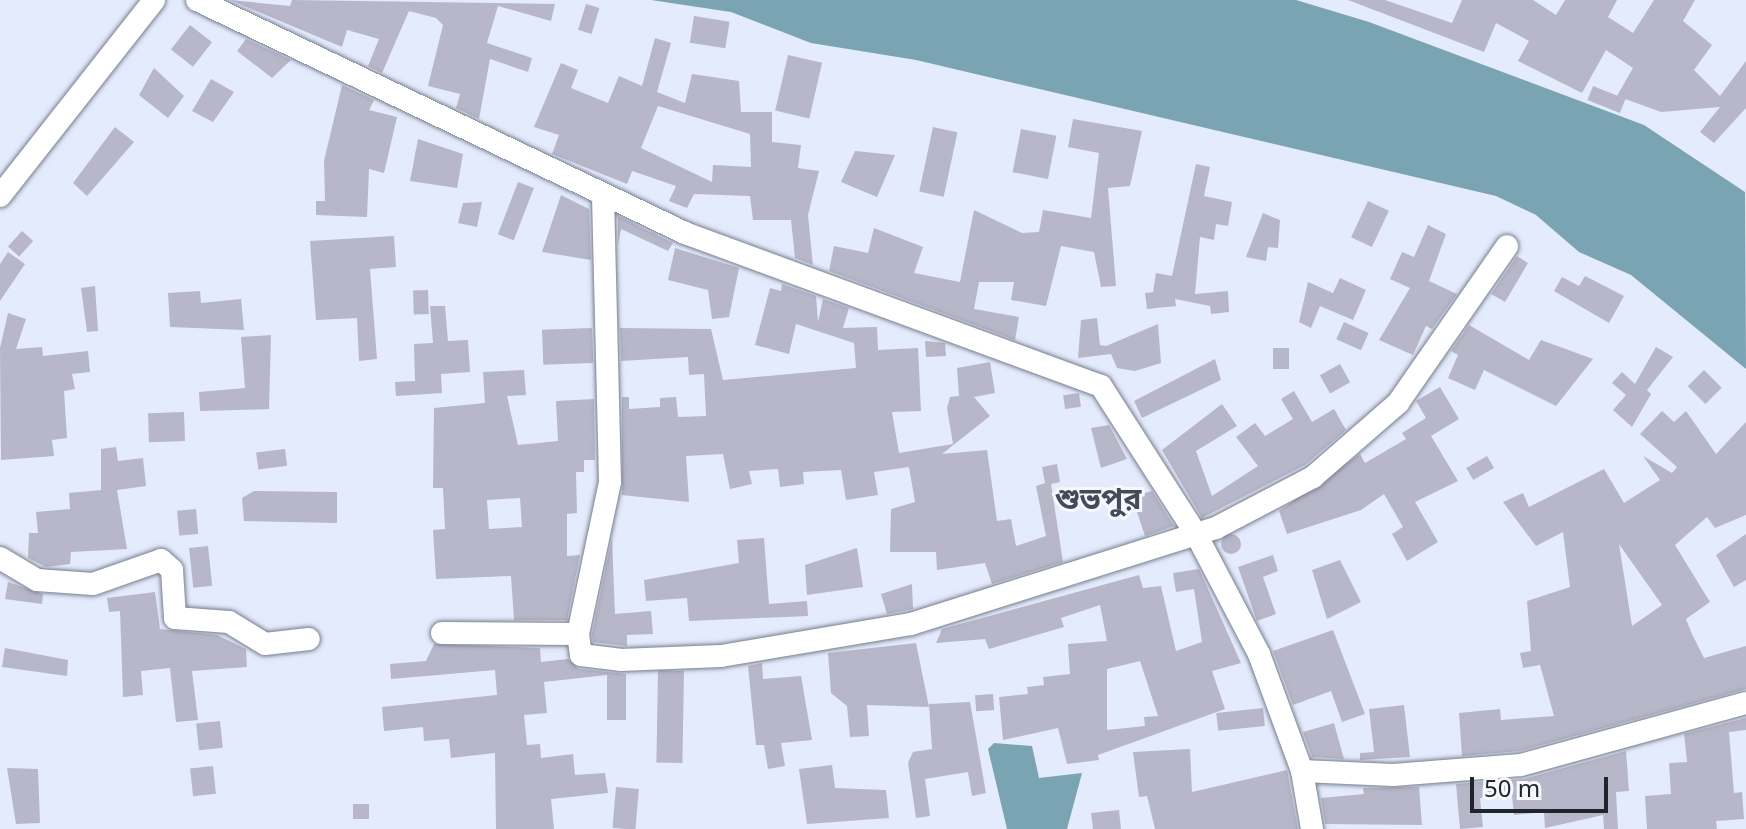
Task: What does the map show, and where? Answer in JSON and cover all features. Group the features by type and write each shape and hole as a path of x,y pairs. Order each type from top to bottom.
{"street":[{"path":"0,196 154,0"},
{"path":"197,0 603,194 776,270 1101,386 1196,534 1259,654 1302,771 1312,829"},
{"path":"603,194 610,482 578,634 581,655 721,656 911,624 1196,534 1313,477 1370,430 1478,297 1507,246"},
{"path":"0,558 37,580 93,584 161,560 172,570 175,618 229,622 265,644 309,639"},
{"path":"442,633 578,634"},
{"path":"1302,771 1393,775 1521,765 1746,703"}],"water":[{"path":"651,0 1296,0 1369,22 1644,125 1745,192 1746,369 1631,275 1579,252 1536,215 1496,196 916,60 811,43 731,12"},
{"path":"994,743 1032,746 1039,778 1082,773 1067,829 1007,829 988,749"}],"building":[{"path":"230,0 290,6 292,0 555,4 551,21 498,6 487,43 532,58 528,72 490,59 479,119 456,108 460,94 428,86 443,25 436,18 409,11 382,73 368,66 379,39 347,30 342,47"},
{"path":"1348,0 1385,0 1452,23 1462,0 1533,0 1556,15 1565,0 1617,0 1608,17 1633,33 1654,0 1695,0 1683,21 1712,45 1694,70 1720,96 1746,61 1746,108 1714,143 1700,132 1720,107 1661,112 1617,96 1633,68 1606,50 1582,93 1518,61 1529,41 1496,23 1484,52"},
{"path":"586,4 599,8 591,34 578,30"},
{"path":"694,16 730,22 725,48 690,43"},
{"path":"190,25 212,42 193,67 171,49"},
{"path":"655,38 671,43 657,92 685,103 692,74 739,81 741,112 772,112 772,142 801,145 798,168 819,171 808,215 813,265 795,258 791,220 753,220 750,196 694,194 687,208 669,201 676,186 632,171 627,184 552,154 559,135 534,127 561,63 578,70 571,88 608,103 619,76 642,86","holes":["658,106 750,134 751,167 713,165 712,182 641,148"]},
{"path":"246,39 291,60 272,78 237,51"},
{"path":"788,55 822,63 809,118 775,111"},
{"path":"154,68 184,96 168,118 139,95"},
{"path":"211,79 234,92 213,122 192,111"},
{"path":"342,85 374,100 369,110 397,117 384,173 369,169 367,217 316,215 316,201 325,201 324,161"},
{"path":"1593,86 1625,99 1620,113 1587,100"},
{"path":"1073,119 1142,131 1130,186 1108,188 1116,286 1101,287 1094,252 1061,246 1046,306 1011,300 1014,282 979,282 974,309 1019,317 1015,340 829,271 834,246 868,253 874,228 923,247 914,273 960,282 974,210 1022,233 1039,232 1043,210 1091,218 1099,153 1068,147"},
{"path":"115,127 134,142 87,196 73,183"},
{"path":"933,127 957,132 944,197 919,192"},
{"path":"1021,129 1056,136 1048,179 1013,172"},
{"path":"418,139 463,154 457,188 410,181"},
{"path":"855,151 895,155 877,197 841,182"},
{"path":"1196,164 1210,167 1204,196 1232,202 1228,226 1216,224 1214,240 1200,237 1195,294 1228,291 1229,312 1211,314 1210,306 1175,299 1176,306 1147,309 1145,293 1153,292 1156,273 1172,276"},
{"path":"518,182 534,188 514,240 498,234"},
{"path":"561,195 589,209 591,260 542,252"},
{"path":"1368,201 1389,211 1372,247 1351,237"},
{"path":"482,202 477,227 458,223 463,203"},
{"path":"1263,213 1280,220 1278,248 1268,247 1266,261 1246,257"},
{"path":"618,216 673,243 668,251 621,229 618,245"},
{"path":"1428,225 1446,234 1429,281 1457,294 1432,329 1426,326 1413,355 1379,340 1410,288 1390,279 1402,252 1414,257"},
{"path":"22,231 33,241 19,257 8,247"},
{"path":"394,236 396,267 370,269 377,359 359,361 357,318 316,320 310,241"},
{"path":"675,248 739,268 729,317 712,319 708,290 668,280"},
{"path":"8,252 25,264 0,301 0,264"},
{"path":"1517,256 1528,263 1505,302 1491,294"},
{"path":"1585,276 1624,296 1609,323 1554,291 1562,277 1579,286"},
{"path":"1340,278 1366,290 1353,320 1320,306 1311,328 1299,322 1308,282 1333,293"},
{"path":"782,284 816,296 818,322 823,299 849,308 843,328 877,327 878,350 918,348 921,411 892,412 899,453 953,444 947,408 950,397 959,396 957,368 990,362 995,393 974,397 990,416 942,454 987,450 997,521 1011,519 1016,546 1046,536 1036,486 1045,483 1042,467 1057,464 1060,482 1051,484 1063,562 992,584 985,563 937,570 936,552 890,552 891,509 915,502 909,467 874,472 878,495 846,500 841,470 803,472 804,484 780,487 778,469 749,471 752,484 730,489 723,454 686,456 689,502 622,495 622,397 629,397 629,409 660,407 660,398 676,397 678,417 706,416 704,374 689,375 688,357 621,361 620,328 711,329 723,380 856,368 854,343 796,324 789,354 755,345 770,288 781,291"},
{"path":"95,286 98,331 87,332 81,288"},
{"path":"428,290 429,314 414,315 413,291"},
{"path":"200,291 201,303 241,299 244,330 170,327 168,293"},
{"path":"430,306 445,306 448,341 468,340 470,372 441,374 442,393 396,396 395,382 415,381 414,344 433,343"},
{"path":"8,313 26,319 16,349 42,347 43,356 88,351 90,372 72,374 75,389 64,391 67,438 52,440 54,456 1,460 0,348"},
{"path":"1097,318 1100,345 1106,346 1158,324 1161,363 1135,371 1117,368 1111,354 1078,358 1081,320"},
{"path":"1344,322 1369,333 1361,350 1336,339"},
{"path":"1469,325 1529,360 1541,340 1593,359 1556,406 1484,370 1475,390 1448,378 1458,355 1451,351"},
{"path":"592,328 593,363 543,365 542,330"},
{"path":"271,335 269,409 200,411 199,392 245,388 241,337"},
{"path":"925,341 945,343 946,356 926,357"},
{"path":"1656,347 1673,357 1647,390 1651,394 1632,427 1613,410 1626,395 1612,383 1622,372 1635,384"},
{"path":"1273,348 1289,348 1289,369 1273,369"},
{"path":"1215,359 1221,380 1142,418 1134,401"},
{"path":"1340,364 1350,382 1330,394 1320,375"},
{"path":"524,370 526,395 507,396 518,445 558,441 556,401 594,399 595,460 584,460 584,472 576,472 577,513 567,514 567,556 580,555 567,620 514,620 511,576 436,579 433,530 445,529 443,488 433,488 434,408 485,403 483,372","holes":["520,498 522,527 489,529 487,500"]},
{"path":"1704,370 1722,388 1705,404 1688,386"},
{"path":"1440,387 1459,419 1431,436 1458,481 1415,502 1438,542 1407,561 1392,534 1403,527 1384,494 1361,510 1287,534 1279,511 1360,454 1365,463 1406,439 1402,433 1426,418 1416,401"},
{"path":"1294,391 1312,422 1334,409 1346,430 1305,465 1202,518 1162,450 1222,404 1237,426 1196,451 1212,496 1258,466 1236,437 1255,423 1265,436 1293,419 1281,399"},
{"path":"1079,393 1081,407 1065,409 1063,395"},
{"path":"1662,411 1674,422 1686,411 1716,454 1746,422 1746,515 1715,528 1707,517 1675,545 1710,602 1686,619 1692,634 1704,658 1746,646 1746,689 1519,751 1462,756 1459,713 1500,709 1501,720 1554,716 1540,665 1523,668 1520,653 1531,651 1527,601 1570,587 1563,532 1536,546 1503,502 1523,493 1529,507 1604,469 1624,503 1660,480 1643,456 1672,473 1677,467 1640,434","holes":["1619,544 1662,605 1632,626"]},
{"path":"184,412 185,441 149,442 148,413"},
{"path":"1109,425 1127,459 1101,468 1091,428"},
{"path":"116,447 118,461 143,458 146,486 117,490 127,549 71,552 70,564 46,567 28,558 29,533 38,533 36,512 70,509 69,493 101,490 101,449"},
{"path":"285,449 287,466 258,469 256,453"},
{"path":"1487,456 1494,468 1473,480 1466,468"},
{"path":"254,491 337,492 337,523 244,521 242,498"},
{"path":"1152,491 1174,526 1145,536 1132,497"},
{"path":"196,509 198,534 179,536 177,511"},
{"path":"1227,534 1235,534 1241,544 1235,554 1227,554 1221,548 1221,540"},
{"path":"1746,534 1746,580 1734,587 1716,555"},
{"path":"612,538 615,614 651,611 653,634 627,635 627,646 593,642 592,634"},
{"path":"764,538 769,604 807,601 808,616 689,621 687,598 646,601 644,580 739,563 737,540"},
{"path":"208,546 212,586 193,588 189,548"},
{"path":"857,548 863,587 807,595 805,565"},
{"path":"1273,555 1278,571 1263,577 1276,614 1257,621 1238,567"},
{"path":"1340,560 1361,602 1327,619 1312,570"},
{"path":"1199,569 1241,663 1212,671 1225,709 1098,755 1099,760 1067,764 1058,728 1003,740 999,697 1028,694 1027,687 1044,685 1043,677 1070,674 1068,644 1107,641 1100,605 1061,618 1064,627 989,649 985,639 936,643 942,629 1139,575 1143,588 1161,586 1176,651 1202,642 1194,589 1176,592 1173,573","holes":["1140,661 1158,716 1144,717 1145,726 1107,730 1107,669"]},
{"path":"8,582 43,594 42,604 5,599"},
{"path":"912,584 913,609 887,614 881,594"},
{"path":"155,592 160,629 217,635 246,649 247,667 192,671 198,720 176,722 170,668 141,671 143,695 123,697 120,611 109,612 107,598"},
{"path":"1333,630 1365,714 1342,722 1331,691 1293,705 1273,651"},
{"path":"916,643 929,707 867,705 869,736 850,737 847,706 831,693 828,653"},
{"path":"434,644 540,648 541,662 568,659 579,669 626,674 626,720 607,720 607,675 544,682 547,713 524,715 527,745 540,744 541,758 573,754 575,775 605,773 608,793 551,799 554,829 496,829 495,753 451,758 449,739 424,741 423,727 384,731 382,707 497,695 495,670 391,679 390,664 426,661"},
{"path":"5,648 68,660 67,676 2,667"},
{"path":"762,663 763,679 801,676 812,740 781,743 785,766 768,769 764,745 756,745 748,666"},
{"path":"658,671 684,671 682,763 656,763"},
{"path":"993,694 994,710 976,711 975,695"},
{"path":"970,702 986,793 972,796 968,772 925,779 930,816 916,818 908,763 913,752 932,749 929,704"},
{"path":"1404,705 1410,757 1360,760 1360,753 1374,752 1369,709"},
{"path":"1263,708 1265,726 1218,731 1216,713"},
{"path":"1746,718 1746,730 1729,732 1734,793 1742,792 1744,819 1716,821 1717,829 1647,829 1645,796 1671,794 1669,763 1687,762 1684,734"},
{"path":"220,721 223,748 199,750 196,724"},
{"path":"1334,723 1344,759 1312,757 1303,732"},
{"path":"1190,749 1192,792 1287,770 1298,829 1155,829 1147,796 1139,797 1133,752"},
{"path":"1626,751 1629,791 1616,792 1618,829 1604,829 1603,815 1545,828 1544,812 1514,815 1512,796 1480,798 1483,827 1460,829 1456,784 1524,779"},
{"path":"832,765 835,788 886,790 889,818 807,824 799,769"},
{"path":"213,766 216,794 193,796 190,768"},
{"path":"7,768 38,769 40,823 16,824"},
{"path":"616,787 639,789 635,829 612,828"},
{"path":"1419,787 1422,825 1325,824 1321,798 1364,794 1363,788"},
{"path":"353,804 369,804 369,819 353,819"},
{"path":"1119,810 1121,829 1093,829 1091,813"}],"district":[{"name":"শুভপুর","path":"1098,501"}]}
